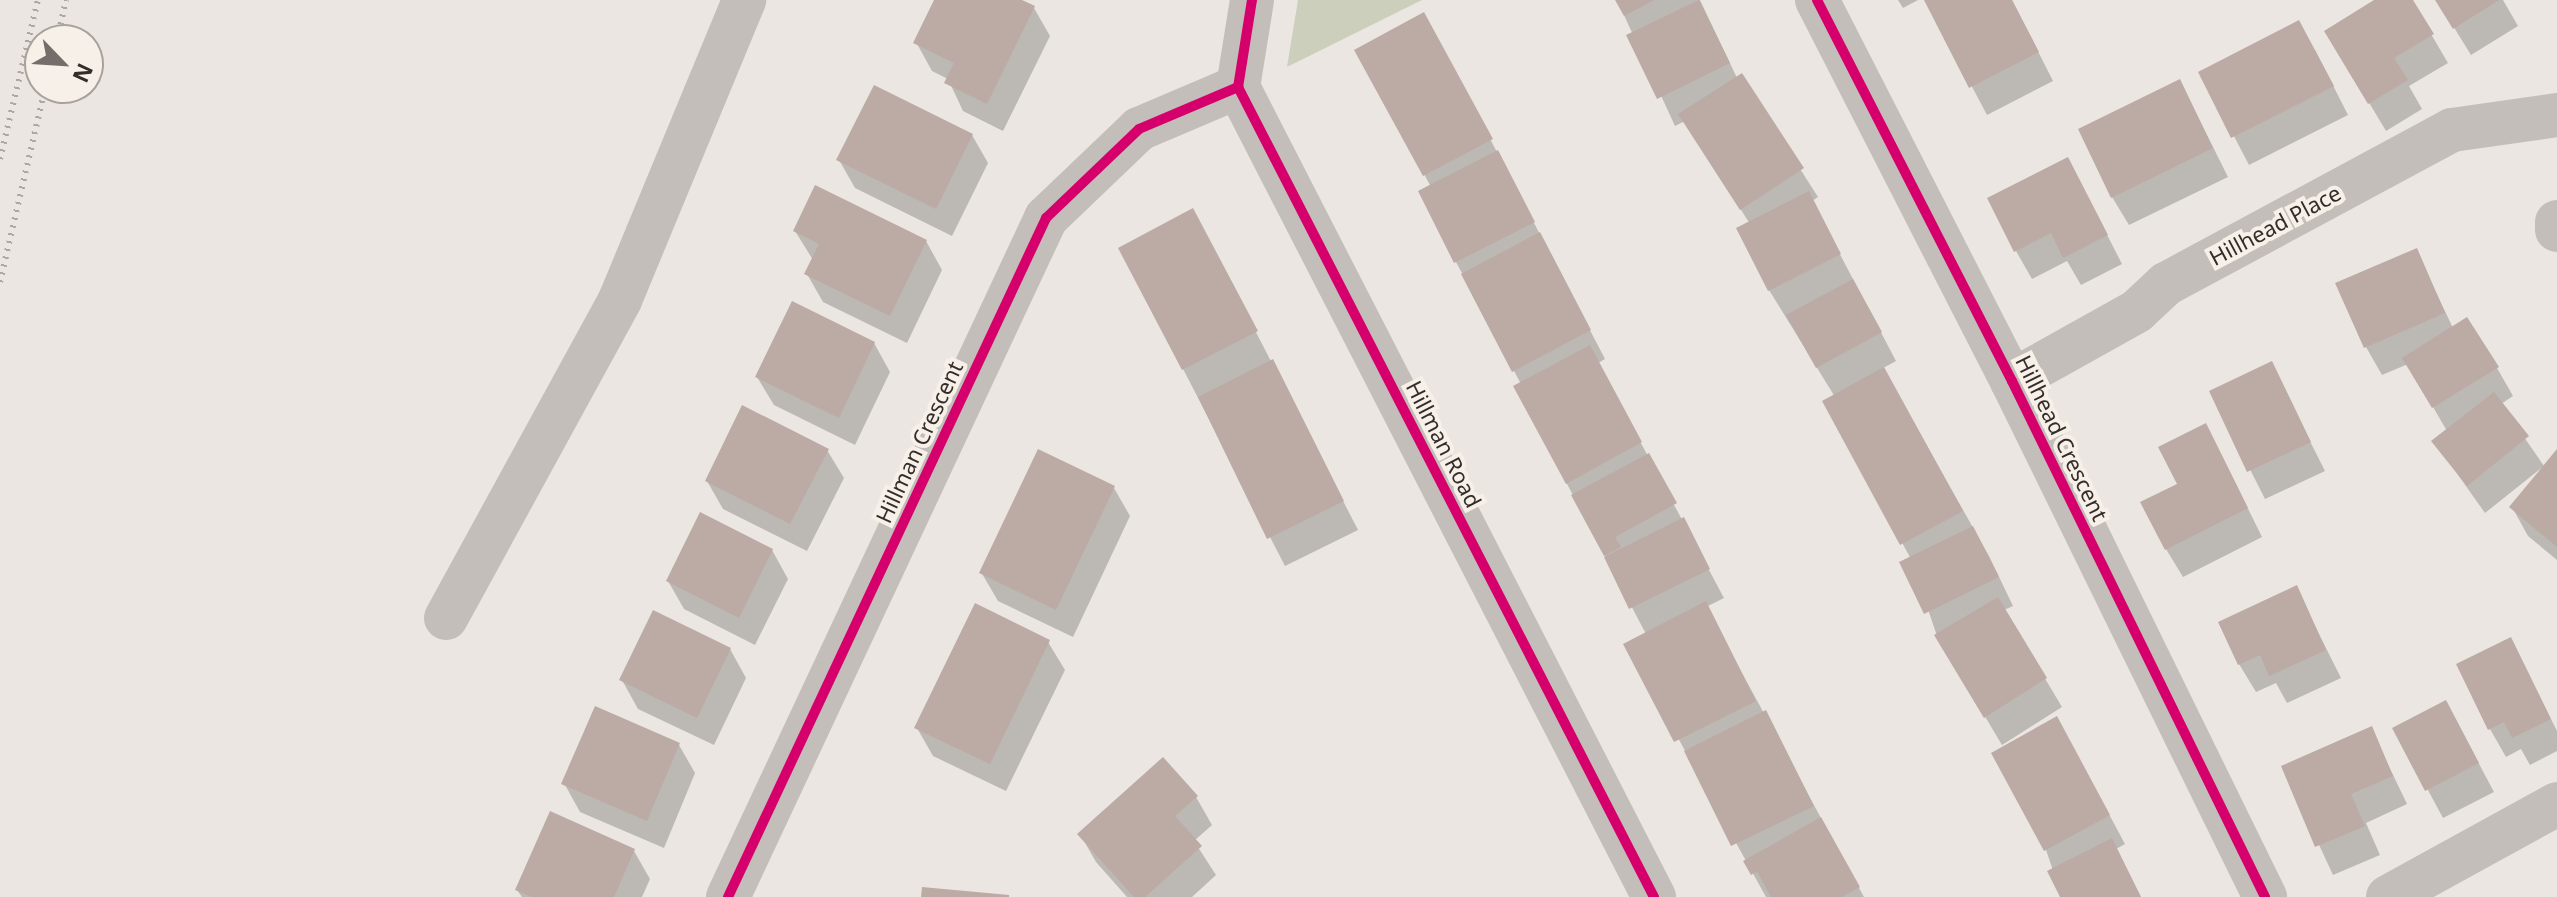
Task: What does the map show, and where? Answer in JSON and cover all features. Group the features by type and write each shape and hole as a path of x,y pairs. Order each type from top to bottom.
{"street":[{"path":"446,618 620,300 744,0"},
{"path":"1238,87 1252,0"},
{"name":"Hillhead Crescent","path":"1817,0 2012,381 2265,897"},
{"name":"Hillman Crescent","path":"728,897 1046,218 1139,129 1238,87"},
{"name":"Hillman Road","path":"1238,87 1654,897"},
{"name":"Hillhead Place","path":"2012,381 2137,311 2166,284 2452,130 2557,115"},
{"path":"2557,222 2557,230"},
{"path":"2388,897 2557,804"}],"green space":[{"path":"1298,0 1422,0 1287,67"}],"building":[{"path":"934,0 1022,0 1035,6 987,104 944,83 954,63 913,43"},
{"path":"1615,0 1654,0 1624,16"},
{"path":"1699,0 1730,63 1657,99 1626,35"},
{"path":"1924,0 2012,0 2039,52 1969,88"},
{"path":"2374,0 2413,0 2434,34 2394,58 2408,80 2368,104 2324,31"},
{"path":"2435,0 2499,0 2453,29"},
{"path":"1424,12 1493,139 1423,176 1354,50"},
{"path":"2299,20 2334,86 2231,138 2198,72"},
{"path":"1742,73 1804,168 1740,210 1678,114"},
{"path":"2180,79 2213,148 2111,198 2078,129"},
{"path":"874,85 973,134 936,209 836,160"},
{"path":"1498,150 1535,222 1454,263 1418,191"},
{"path":"2068,157 2108,235 2063,258 2051,233 2014,252 1987,198"},
{"path":"815,185 927,240 890,316 804,274 819,244 793,231"},
{"path":"1809,191 1841,254 1768,291 1736,228"},
{"path":"1193,208 1258,331 1182,370 1118,248"},
{"path":"1540,232 1591,330 1512,372 1461,274"},
{"path":"2417,248 2445,313 2364,348 2335,283"},
{"path":"1853,279 1882,332 1816,368 1786,315"},
{"path":"792,301 875,342 839,418 755,377"},
{"path":"2467,317 2499,367 2432,408 2402,358"},
{"path":"1590,345 1642,442 1566,484 1513,386"},
{"path":"1273,359 1344,501 1267,539 1198,397"},
{"path":"2272,361 2311,442 2247,472 2209,391"},
{"path":"1884,367 1963,511 1900,545 1822,401"},
{"path":"2494,392 2529,436 2467,486 2431,441"},
{"path":"742,405 829,449 790,524 705,481"},
{"path":"2206,423 2248,508 2165,550 2140,502 2177,484 2158,447"},
{"path":"1038,449 1115,486 1056,610 979,573"},
{"path":"2557,449 2557,547 2509,507"},
{"path":"1649,453 1677,503 1615,537 1621,547 1604,556 1571,495"},
{"path":"700,512 773,549 739,618 666,581"},
{"path":"1684,517 1710,569 1629,609 1604,557"},
{"path":"1973,526 1999,577 1924,614 1899,562"},
{"path":"2297,585 2326,650 2269,676 2260,655 2238,665 2218,622"},
{"path":"1998,597 2047,678 1984,718 1934,635"},
{"path":"1706,601 1756,701 1674,742 1623,644"},
{"path":"975,603 1050,640 990,764 914,728"},
{"path":"653,610 731,648 697,718 619,680"},
{"path":"2511,637 2551,719 2512,738 2504,722 2488,730 2456,664"},
{"path":"2446,700 2479,763 2425,791 2392,728"},
{"path":"595,706 680,743 647,821 561,784"},
{"path":"1766,710 1814,806 1731,846 1684,751"},
{"path":"2057,716 2110,815 2044,851 1991,753"},
{"path":"2372,726 2393,776 2351,794 2365,826 2315,847 2281,766"},
{"path":"1163,757 1198,796 1175,816 1202,846 1145,897 1134,897 1077,834"},
{"path":"550,811 635,849 614,897 532,897 515,890"},
{"path":"1821,817 1860,887 1842,897 1771,897 1757,871 1751,875 1743,861"},
{"path":"2112,838 2141,897 2060,897 2047,871"},
{"path":"922,887 1009,895 1009,897 921,897"}],"railway":[{"path":"0,159 38,0"},
{"path":"61,24 66,0"},
{"path":"0,282 41,104"}],"cycle path":[{"path":"1252,0 1238,87 1654,897"},
{"path":"1817,0 2012,381 2265,897"},
{"path":"728,897 1046,218 1139,129 1238,87"}]}
